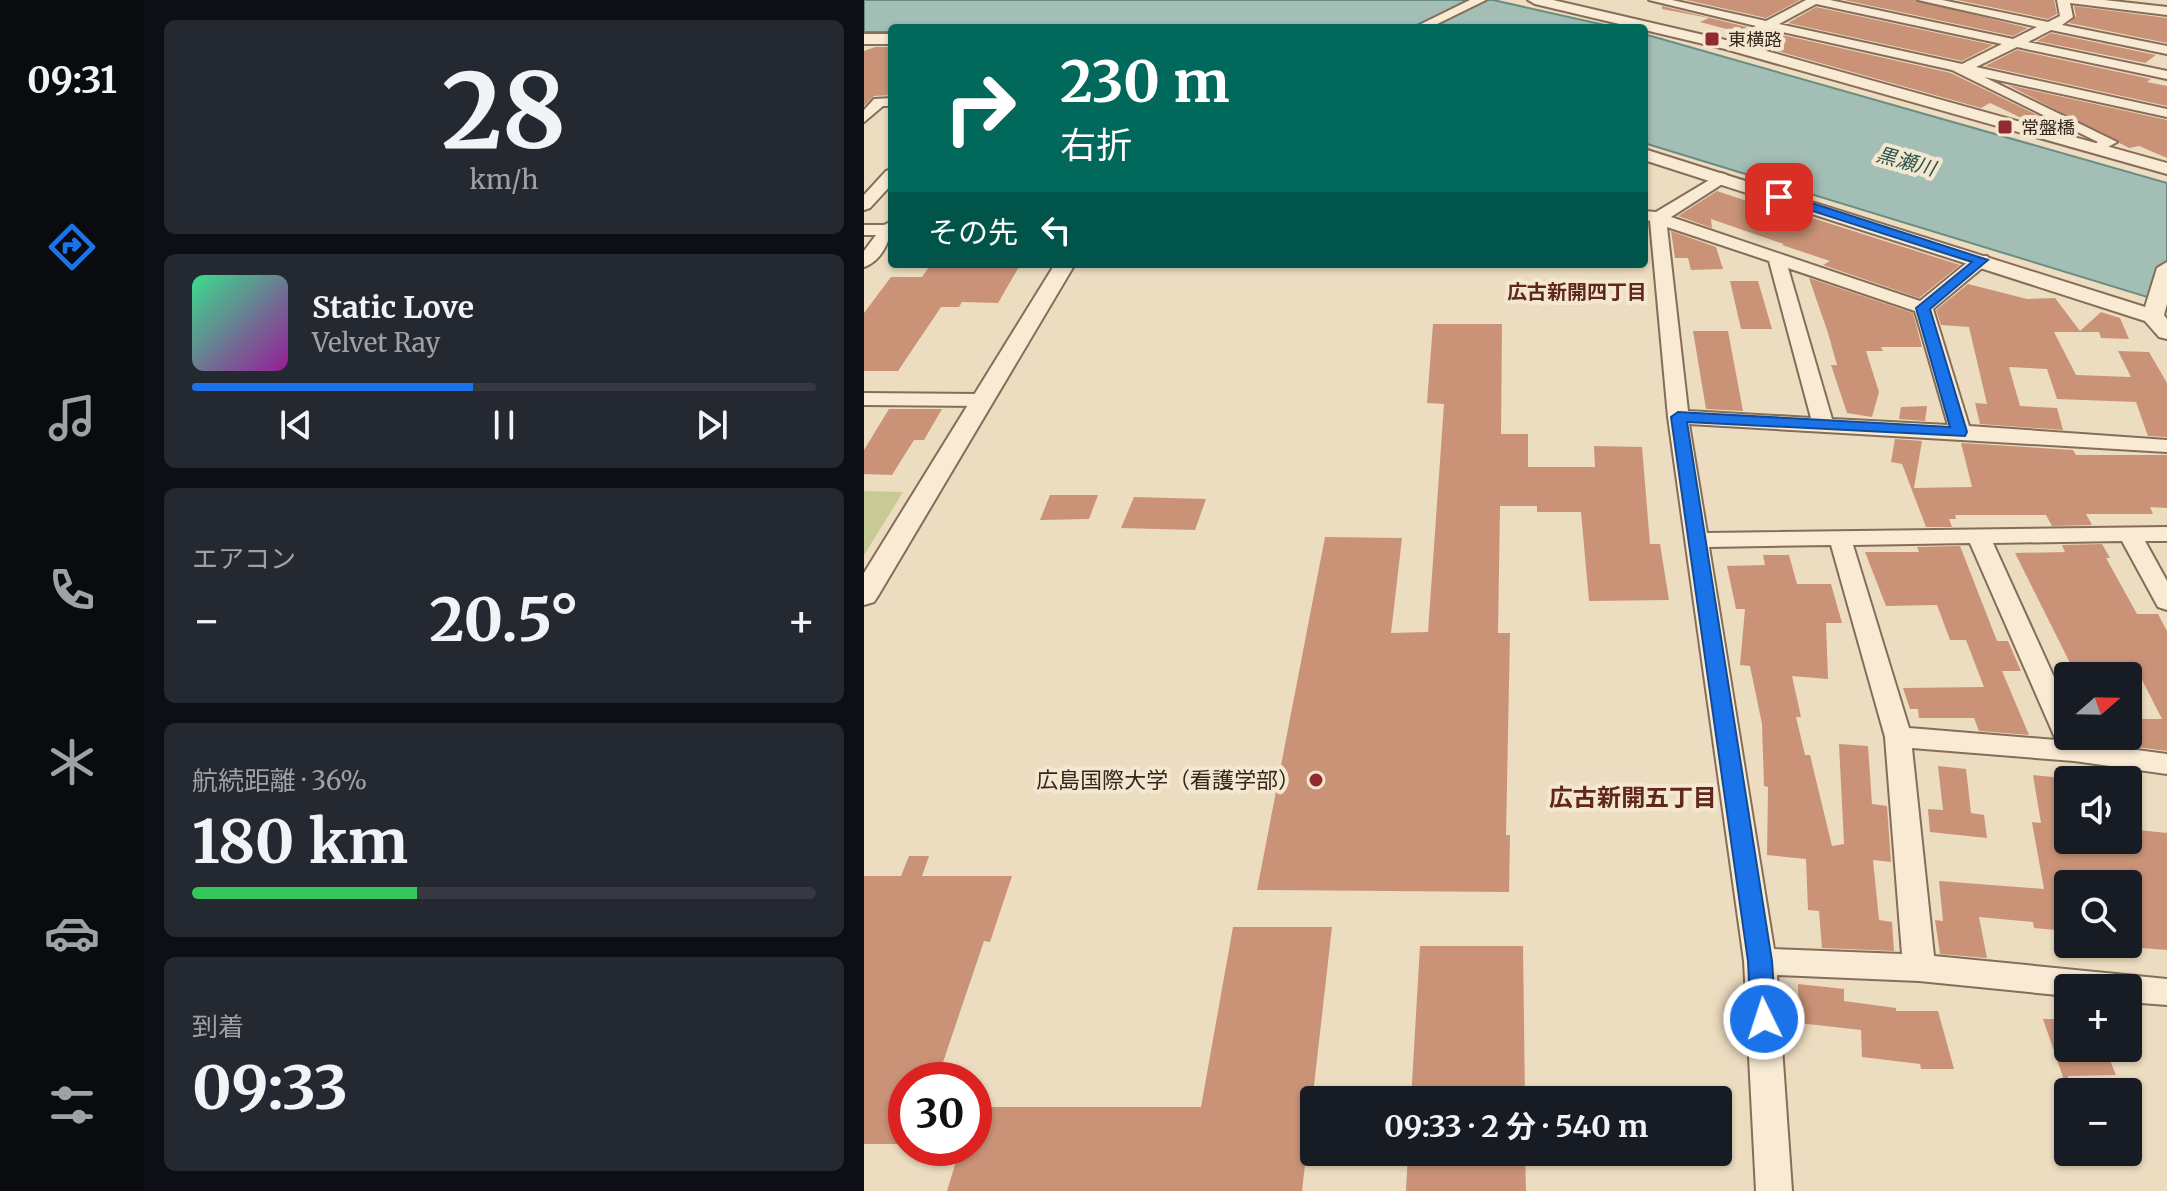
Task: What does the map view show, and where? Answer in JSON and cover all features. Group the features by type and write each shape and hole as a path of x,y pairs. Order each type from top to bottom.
{"street":[{"path":"1428,24 1480,0"},
{"path":"1535,0 1638,24"},
{"path":"1655,0 2167,113"},
{"path":"1729,45 1814,0 2167,75"},
{"path":"1924,0 2167,50"},
{"path":"2063,0 2067,17 1959,70 2018,101 2110,142 2097,148"},
{"path":"2073,0 2167,11"},
{"path":"1648,26 1729,45 2167,169"},
{"path":"864,39 888,39"},
{"path":"1984,117 2018,101"},
{"path":"864,118 879,102 888,102"},
{"path":"1648,155 2160,320 2167,268"},
{"path":"864,205 888,178"},
{"path":"1651,216 1721,178"},
{"path":"1651,216 1652,254 1760,961 1774,1191"},
{"path":"1651,216 1923,308"},
{"path":"864,230 888,234"},
{"path":"864,262 888,235"},
{"path":"1777,260 1823,424"},
{"path":"1923,308 1981,260"},
{"path":"867,585 1063,268"},
{"path":"1923,308 1960,432"},
{"path":"864,399 981,400"},
{"path":"1678,417 2167,446"},
{"path":"1696,540 2167,534"},
{"path":"2130,535 2167,602"},
{"path":"1978,536 2074,751"},
{"path":"1840,538 1898,737 1919,968"},
{"path":"1898,737 2074,751 2167,764"},
{"path":"1760,961 1919,968 2054,981"},
{"path":"2142,990 2167,992"}],"green space":[{"path":"864,491 903,492 864,555"}],"water":[{"path":"864,0 1493,0 1600,24 888,24 888,32 864,32"},
{"name":"黒瀬川","path":"1648,35 2167,183 2167,303 1648,144"}],"building":[{"path":"1686,0 1800,0 1766,18"},
{"path":"1844,0 1915,0 2028,28 2013,36"},
{"path":"1957,0 2054,0 2057,14 2048,19"},
{"path":"1662,6 1747,27 1738,32 1700,22 1709,18 1662,9"},
{"path":"2074,6 2167,18 2167,43 2069,23 2076,16"},
{"path":"1816,7 1993,45 1962,61 1788,23"},
{"path":"1769,32 1951,73 2076,134 2028,121 1990,103 1981,108 1759,46 1772,40 1760,37"},
{"path":"2051,33 2156,55 2145,63 2037,41"},
{"path":"888,47 888,95 874,96 864,106 864,51"},
{"path":"2017,50 2151,79 2147,82 2167,86 2167,106 1985,66"},
{"path":"2008,85 2167,120 2167,158 2139,146 2129,148"},
{"path":"1717,191 1960,265 1919,298 1823,265 1830,261 1711,219 1712,228 1678,216"},
{"path":"1671,231 1716,247 1723,269 1691,270 1688,258 1675,258"},
{"path":"928,268 1018,268 998,303 962,302 959,307 941,307 898,371 864,371 864,313 891,277 922,277"},
{"path":"1809,278 1913,313 1922,347 1881,347 1883,351 1866,351 1879,392 1872,417 1847,413 1831,365 1837,365 1828,333"},
{"path":"1730,281 1758,281 1772,329 1741,329"},
{"path":"1968,284 2027,299 2055,298 2080,331 2101,312 2120,318 2129,339 2101,338 2099,332 2054,332 2076,375 2131,377 2118,351 2149,352 2167,383 2167,437 2148,436 2136,402 2057,399 2047,369 2009,367 2020,406 2057,408 2063,430 1980,424 1975,403 1987,404 1969,327 1941,325 1936,310"},
{"path":"1433,324 1502,324 1501,434 1528,434 1528,467 1595,467 1594,446 1642,447 1650,544 1660,544 1669,600 1589,601 1581,512 1537,512 1537,506 1500,506 1498,633 1510,633 1506,835 1510,835 1509,892 1257,890 1325,537 1402,538 1391,633 1428,632 1444,404 1427,403"},
{"path":"1693,331 1728,331 1743,411 1706,409"},
{"path":"1927,406 1925,421 1899,419 1901,407"},
{"path":"889,409 942,409 924,440 914,440 892,475 864,474 864,450"},
{"path":"1895,439 1922,441 1914,488 1972,487 1961,443 2073,450 2076,455 2167,455 2167,508 2150,507 2153,514 2086,514 2092,525 2052,526 2046,515 1955,515 1956,519 1949,519 1952,527 1926,527 1902,464 1891,462"},
{"path":"1050,495 1098,495 1089,519 1040,520"},
{"path":"1134,497 1206,499 1195,530 1121,528"},
{"path":"2102,544 2110,558 2106,558 2137,614 2158,614 2167,631 2167,751 2142,748 2142,719 2162,719 2142,680 2142,662 2070,662 2015,553 2065,552 2062,545"},
{"path":"1960,546 1997,641 2008,641 2021,671 2002,671 2029,735 1979,731 1974,718 1919,718 1918,709 1910,709 1903,688 1984,687 1966,640 1950,640 1937,605 1886,606 1865,552 1919,552 1917,547"},
{"path":"1763,555 1789,555 1797,584 1831,584 1842,623 1826,623 1828,679 1792,676 1801,717 1796,717 1805,755 1810,755 1832,846 1844,844 1839,744 1868,746 1872,804 1887,806 1891,862 1873,860 1879,920 1892,922 1894,951 1822,948 1819,911 1808,910 1806,859 1767,855 1768,787 1764,786 1762,724 1750,666 1740,665 1745,609 1736,609 1727,566 1765,565"},
{"path":"1938,766 1966,769 1971,813 1984,815 1987,838 1930,832 1928,809 1943,810"},
{"path":"2033,775 2054,777 2054,854 2142,854 2142,830 2167,833 2167,950 2142,948 2142,870 2054,870 2054,930 2034,928 2033,922 1979,917 1987,958 1940,954 1935,920 1943,921 1939,881 2044,889 2032,822 2041,823"},
{"path":"909,856 929,856 922,876 1012,876 990,942 984,941 943,1062 888,1062 888,1144 864,1144 864,876 901,876"},
{"path":"1233,927 1332,927 1314,1086 1300,1086 1300,1166 1305,1166 1302,1191 947,1191 955,1166 992,1166 992,1107 1201,1107"},
{"path":"1420,946 1523,946 1525,1086 1412,1086"},
{"path":"1798,984 1844,989 1844,1001 1896,1008 1896,1011 1938,1011 1954,1069 1921,1069 1920,1064 1862,1057 1861,1030 1799,1023"},
{"path":"2043,1019 2054,1019 2054,1051"},
{"path":"2058,1062 2111,1062 2116,1075 2068,1076 2063,1078"},
{"path":"1407,1166 1525,1166 1526,1191 1406,1191"}],"place":[{"name":"東横路","path":"1712,39"},
{"name":"常盤橋","path":"2005,127"},
{"name":"広島国際大学（看護学部）","path":"1316,780"}],"district":[{"name":"広古新開四丁目","path":"1577,291"},
{"name":"広古新開五丁目","path":"1633,797"}],"route":[{"path":"1764,1019 1760,961 1678,417 1960,432 1923,308 1981,260 1779,197"}]}
